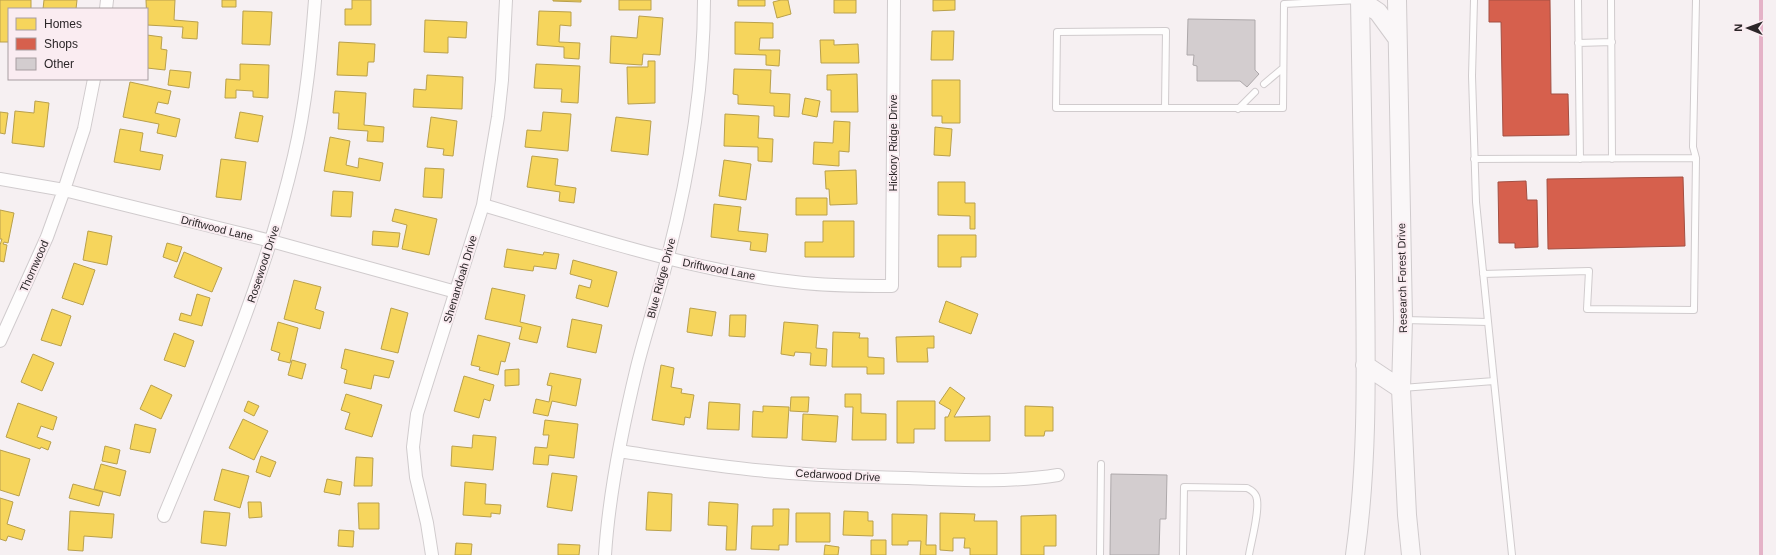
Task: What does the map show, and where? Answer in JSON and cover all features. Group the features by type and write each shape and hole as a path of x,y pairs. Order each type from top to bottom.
{"main road":[{"path":"1360,0 1378,12 1397,38"},
{"path":"1355,555 1360,520 1365,430 1360,0"},
{"name":"Research Forest Drive","path":"1396,0 1403,320 1401,389 1407,515 1412,555"},
{"path":"1365,365 1401,389"}],"street":[{"name":"Rosewood Drive","path":"164,516 243,325 271,241 296,148 311,49 315,0"},
{"name":"Shenandoah Drive","path":"432,555 427,523 416,477 412,447 417,414 482,205 500,102 506,0"},
{"name":"Blue Ridge Drive","path":"605,555 614,476 619,451 637,368 667,258 688,163 699,95 704,40 704,0"},
{"name":"Hickory Ridge Drive","path":"892,286 894,0"},
{"name":"Thornwood","path":"0,341 47,238 84,129 94,80"},
{"name":"Driftwood Lane","path":"0,179 64,190 271,241 456,292"},
{"name":"Driftwood Lane","path":"482,205 667,258 765,278 795,282 841,285 892,286"},
{"name":"Cedarwood Drive","path":"619,451 726,467 832,476 978,481 1031,479 1058,475"}],"lane":[{"path":"1165,108 1166,31 1057,32 1056,108 1165,108 1238,108 1283,108 1283,2 1360,0"},
{"path":"1474,0 1472,76 1476,202 1512,555"},
{"path":"1578,0 1580,159"},
{"path":"1611,0 1612,159"},
{"path":"1483,274 1590,271 1587,309 1694,310 1696,158 1693,146 1696,0"},
{"path":"1578,43 1612,42"},
{"path":"1264,84 1283,68"},
{"path":"1238,108 1255,92"},
{"path":"1474,159 1696,158"},
{"path":"1403,320 1488,322"},
{"path":"1401,389 1494,381"},
{"path":"1100,555 1101,464"},
{"path":"1183,555 1184,487 1247,488 1253,491 1257,497 1256,520 1249,555"}],"building: Homes":[{"path":"0,0 31,0 31,8 8,8 8,42 0,42"},
{"path":"44,0 77,0 76,8 43,8"},
{"path":"146,0 175,0 174,20 198,22 197,39 182,38 183,27 148,25 148,8 146,8"},
{"path":"222,0 236,0 236,7 222,7"},
{"path":"352,0 371,0 371,25 345,25 345,9 352,9"},
{"path":"581,0 581,2 553,1"},
{"path":"619,0 651,0 651,10 619,10"},
{"path":"738,0 765,0 765,6 738,6"},
{"path":"788,0 791,14 777,18 773,2"},
{"path":"834,0 856,0 856,13 834,13"},
{"path":"933,0 955,0 955,10 933,11"},
{"path":"243,11 272,12 270,45 242,44"},
{"path":"539,11 571,12 571,26 560,25 559,42 580,43 579,59 564,58 564,47 537,45"},
{"path":"639,16 663,18 660,55 643,54 642,65 610,63 611,36 637,38"},
{"path":"425,20 467,22 466,38 448,37 448,53 424,52"},
{"path":"735,22 773,23 773,38 760,38 759,50 780,50 779,66 766,65 766,55 735,54"},
{"path":"932,31 954,31 953,60 931,60"},
{"path":"148,35 162,37 161,49 167,50 165,70 148,68"},
{"path":"820,40 834,40 834,45 858,44 859,63 821,63"},
{"path":"339,42 375,44 374,62 368,62 367,76 337,75"},
{"path":"648,61 655,61 655,103 628,104 627,67 648,67"},
{"path":"240,64 269,65 268,98 253,97 253,91 236,90 236,98 225,98 226,79 240,80"},
{"path":"536,64 580,66 578,103 561,102 562,89 534,88"},
{"path":"734,69 771,70 770,93 790,94 789,117 774,116 774,106 738,104 738,95 733,94"},
{"path":"170,70 191,72 189,88 168,85"},
{"path":"857,74 858,112 831,112 831,90 827,90 827,75"},
{"path":"427,75 463,77 462,109 413,107 414,89 426,90"},
{"path":"932,80 960,80 960,123 942,123 942,116 932,116"},
{"path":"130,82 171,91 168,104 158,102 155,113 180,119 176,137 157,133 159,124 123,117"},
{"path":"335,91 366,93 364,125 384,127 383,142 367,141 368,131 338,129 339,113 333,113"},
{"path":"805,98 820,101 817,117 802,114"},
{"path":"35,101 49,103 44,147 12,143 15,111 34,113"},
{"path":"0,112 8,113 5,134 0,133"},
{"path":"240,112 263,116 258,142 235,138"},
{"path":"543,112 571,114 568,151 525,147 527,130 541,131"},
{"path":"725,114 759,116 758,138 773,139 772,162 758,161 758,147 724,146"},
{"path":"431,117 457,121 453,156 443,155 444,149 427,147"},
{"path":"616,117 651,121 648,155 611,151"},
{"path":"834,121 850,122 849,152 839,151 839,166 813,164 814,142 833,143"},
{"path":"935,127 952,129 950,156 934,155"},
{"path":"120,129 143,133 140,151 163,155 160,170 114,162"},
{"path":"330,137 350,141 346,165 358,168 359,158 383,163 380,181 324,171"},
{"path":"532,156 558,159 555,185 576,188 574,203 559,201 560,192 527,187"},
{"path":"221,159 246,162 241,200 216,197"},
{"path":"724,160 751,164 746,200 719,196"},
{"path":"425,168 444,169 442,198 423,197"},
{"path":"856,170 857,204 830,205 829,189 826,189 825,171"},
{"path":"938,182 965,182 965,203 975,203 975,229 970,229 970,216 938,215"},
{"path":"333,191 353,192 351,217 331,216"},
{"path":"796,198 827,198 827,215 796,215"},
{"path":"714,204 741,207 738,231 768,234 766,252 750,250 751,242 711,237"},
{"path":"395,209 437,219 429,255 402,249 407,225 392,221"},
{"path":"0,210 14,213 8,243 4,242 3,244 7,245 4,262 0,261 0,245 2,239 0,239"},
{"path":"823,221 854,221 854,257 805,257 805,242 823,242"},
{"path":"88,231 112,236 107,265 83,260"},
{"path":"373,231 400,233 398,247 372,245"},
{"path":"938,235 976,235 976,257 961,257 961,267 938,267"},
{"path":"167,243 182,247 177,262 163,257"},
{"path":"507,249 543,255 544,252 559,254 556,269 534,266 533,271 504,267"},
{"path":"184,252 222,268 212,292 174,277"},
{"path":"573,260 617,272 608,307 576,298 579,285 590,288 592,280 570,274"},
{"path":"74,263 95,270 83,305 62,298"},
{"path":"294,280 321,287 315,309 324,312 320,329 284,319"},
{"path":"492,288 525,295 520,322 541,327 537,343 519,339 522,327 485,319"},
{"path":"197,294 210,298 202,326 179,320 181,313 191,316"},
{"path":"946,301 978,314 971,334 939,322"},
{"path":"391,308 408,313 398,353 381,349"},
{"path":"690,308 716,312 712,336 687,332"},
{"path":"52,309 71,316 61,346 41,340"},
{"path":"730,315 746,315 745,337 729,336"},
{"path":"572,319 602,325 596,353 567,347"},
{"path":"278,322 298,328 290,363 278,360 280,353 271,350"},
{"path":"784,322 818,325 816,348 827,349 826,366 810,365 811,353 795,352 794,356 781,354"},
{"path":"833,332 860,333 859,338 868,338 868,357 884,358 884,374 867,374 867,367 832,367"},
{"path":"174,333 194,341 185,367 164,360"},
{"path":"478,335 510,343 505,362 501,361 498,375 479,370 480,367 471,365"},
{"path":"934,336 934,348 927,348 928,362 897,362 896,337"},
{"path":"345,349 394,361 389,378 374,375 371,389 344,383 347,370 341,368"},
{"path":"33,354 54,363 42,391 21,382"},
{"path":"292,360 306,364 302,379 288,375"},
{"path":"661,365 674,368 671,387 682,389 681,393 694,395 690,418 685,417 684,425 652,420"},
{"path":"519,369 519,385 505,386 505,370"},
{"path":"550,373 581,379 576,406 552,401 548,416 533,413 536,399 549,402 552,386 547,385"},
{"path":"464,376 494,385 490,401 484,399 479,418 454,411"},
{"path":"151,385 172,395 161,419 140,409"},
{"path":"950,387 965,398 954,417 990,416 990,441 945,441 945,417 948,417 951,410 939,403"},
{"path":"346,394 382,405 372,437 345,429 350,413 341,410"},
{"path":"845,394 861,394 861,413 886,414 886,440 852,440 853,407 845,407"},
{"path":"791,397 809,397 808,412 790,411"},
{"path":"248,401 259,406 254,416 244,411"},
{"path":"897,401 935,401 935,429 914,429 914,443 897,443"},
{"path":"709,402 740,404 739,430 707,429"},
{"path":"18,403 57,417 53,430 41,426 37,437 51,442 48,450 41,447 40,449 6,437"},
{"path":"763,406 789,407 787,438 752,437 753,411 763,412"},
{"path":"1025,406 1053,407 1053,431 1045,431 1044,436 1025,436"},
{"path":"803,414 838,416 836,442 802,440"},
{"path":"243,419 268,431 254,460 229,448"},
{"path":"545,420 578,424 574,458 549,455 548,465 533,464 535,447 547,448 549,435 543,435"},
{"path":"135,424 156,429 150,453 130,449"},
{"path":"473,435 496,437 493,470 451,466 452,446 472,448"},
{"path":"105,446 120,450 117,464 102,461"},
{"path":"0,450 30,459 19,496 0,490"},
{"path":"261,456 276,462 270,477 256,472"},
{"path":"356,457 373,458 372,486 354,486"},
{"path":"101,464 126,471 120,496 94,489"},
{"path":"222,469 249,476 240,508 214,500"},
{"path":"552,473 577,476 572,511 547,507"},
{"path":"327,479 342,482 340,495 324,492"},
{"path":"465,482 486,484 485,504 501,505 500,514 491,513 491,517 463,515"},
{"path":"73,484 103,492 99,506 69,498"},
{"path":"648,492 672,494 671,531 646,530"},
{"path":"0,498 13,502 7,524 25,530 22,540 8,536 6,541 0,539"},
{"path":"248,502 261,502 262,517 249,518"},
{"path":"709,502 738,504 736,550 726,550 727,526 708,525"},
{"path":"358,503 379,503 379,529 359,529"},
{"path":"773,509 789,509 788,545 779,545 779,550 751,549 752,526 773,526"},
{"path":"70,511 114,514 112,538 84,536 83,551 68,550"},
{"path":"204,511 230,513 226,546 201,543"},
{"path":"844,511 868,512 868,521 873,521 873,536 843,535"},
{"path":"796,513 830,513 830,542 796,542"},
{"path":"940,513 975,514 974,521 997,521 997,555 970,555 970,548 964,548 965,538 953,538 953,551 940,550"},
{"path":"892,514 927,515 926,545 936,545 936,555 920,555 921,541 908,541 908,545 892,545"},
{"path":"1056,515 1056,546 1044,546 1044,555 1021,555 1021,516"},
{"path":"339,530 354,531 353,547 338,546"},
{"path":"871,540 886,540 886,555 871,555"},
{"path":"456,543 472,544 471,555 455,555"},
{"path":"558,544 580,545 579,555 558,555"},
{"path":"825,545 839,547 838,555 824,555"}],"building: Shops":[{"path":"1489,0 1550,0 1551,94 1568,94 1569,135 1503,136 1501,22 1489,22"},
{"path":"1683,177 1685,246 1548,249 1547,179"},
{"path":"1526,181 1527,200 1537,200 1538,247 1515,248 1515,243 1499,243 1498,182"}],"building: Other":[{"path":"1188,19 1255,20 1255,70 1259,74 1247,87 1240,81 1197,81 1197,66 1193,65 1194,55 1187,55"},
{"path":"1111,474 1167,475 1166,519 1160,519 1159,555 1110,555"}],"waterway":[{"path":"1761,0 1761,555"}]}
